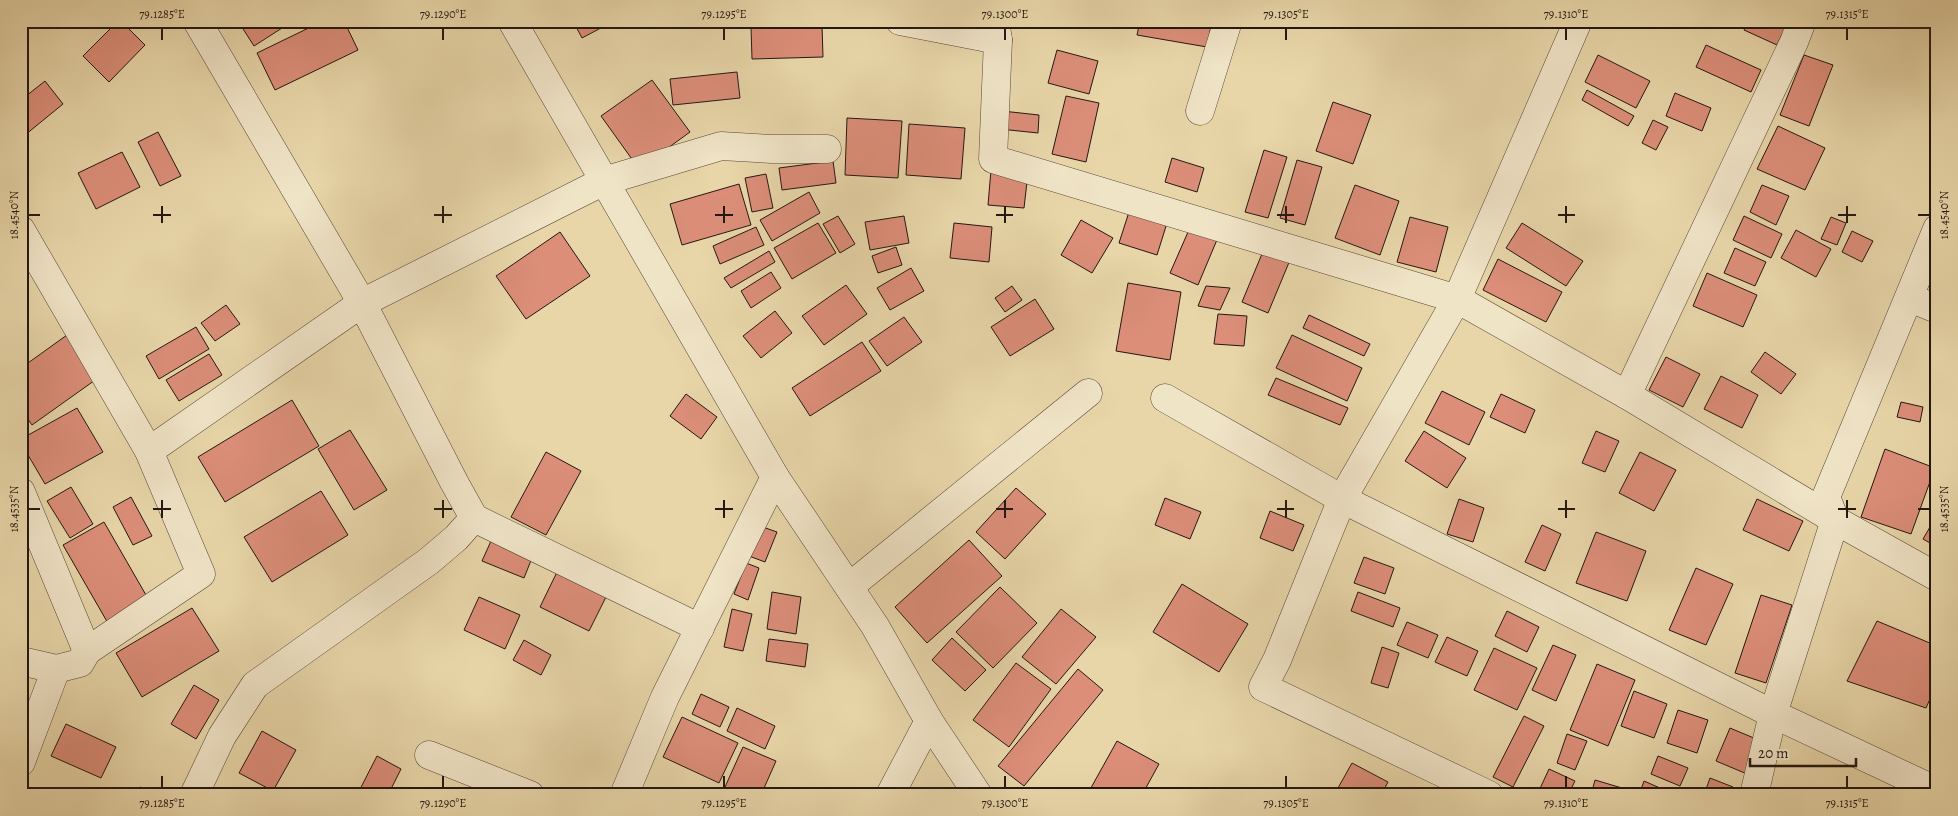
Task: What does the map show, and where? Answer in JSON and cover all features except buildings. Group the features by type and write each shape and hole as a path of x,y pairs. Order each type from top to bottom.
{"street":[{"path":"197,21 362,303 474,518 700,628"},
{"path":"512,21 775,476 875,626 929,721 978,795"},
{"path":"900,21 996,31 993,159 1457,299 1627,395 1835,520 1937,577"},
{"path":"1200,111 1228,21"},
{"path":"1489,795 1263,687 1276,660 1342,499 1457,299 1578,21"},
{"path":"1627,395 1794,42 1802,21"},
{"path":"149,451 362,303 604,181 721,146 772,149 827,149"},
{"path":"1754,795 1773,714 1835,520 1826,497 1937,229"},
{"path":"21,230 149,451 202,574 87,651 80,663 56,669 21,661"},
{"path":"1910,298 1937,309"},
{"path":"849,587 1088,393"},
{"path":"1165,398 1342,499 1773,714 1937,791"},
{"path":"624,795 665,697 775,476"},
{"path":"21,492 87,651"},
{"path":"194,795 222,736 255,686 429,561 456,538 474,518"},
{"path":"21,762 56,669"},
{"path":"890,795 929,721"},
{"path":"429,755 530,795"}]}
